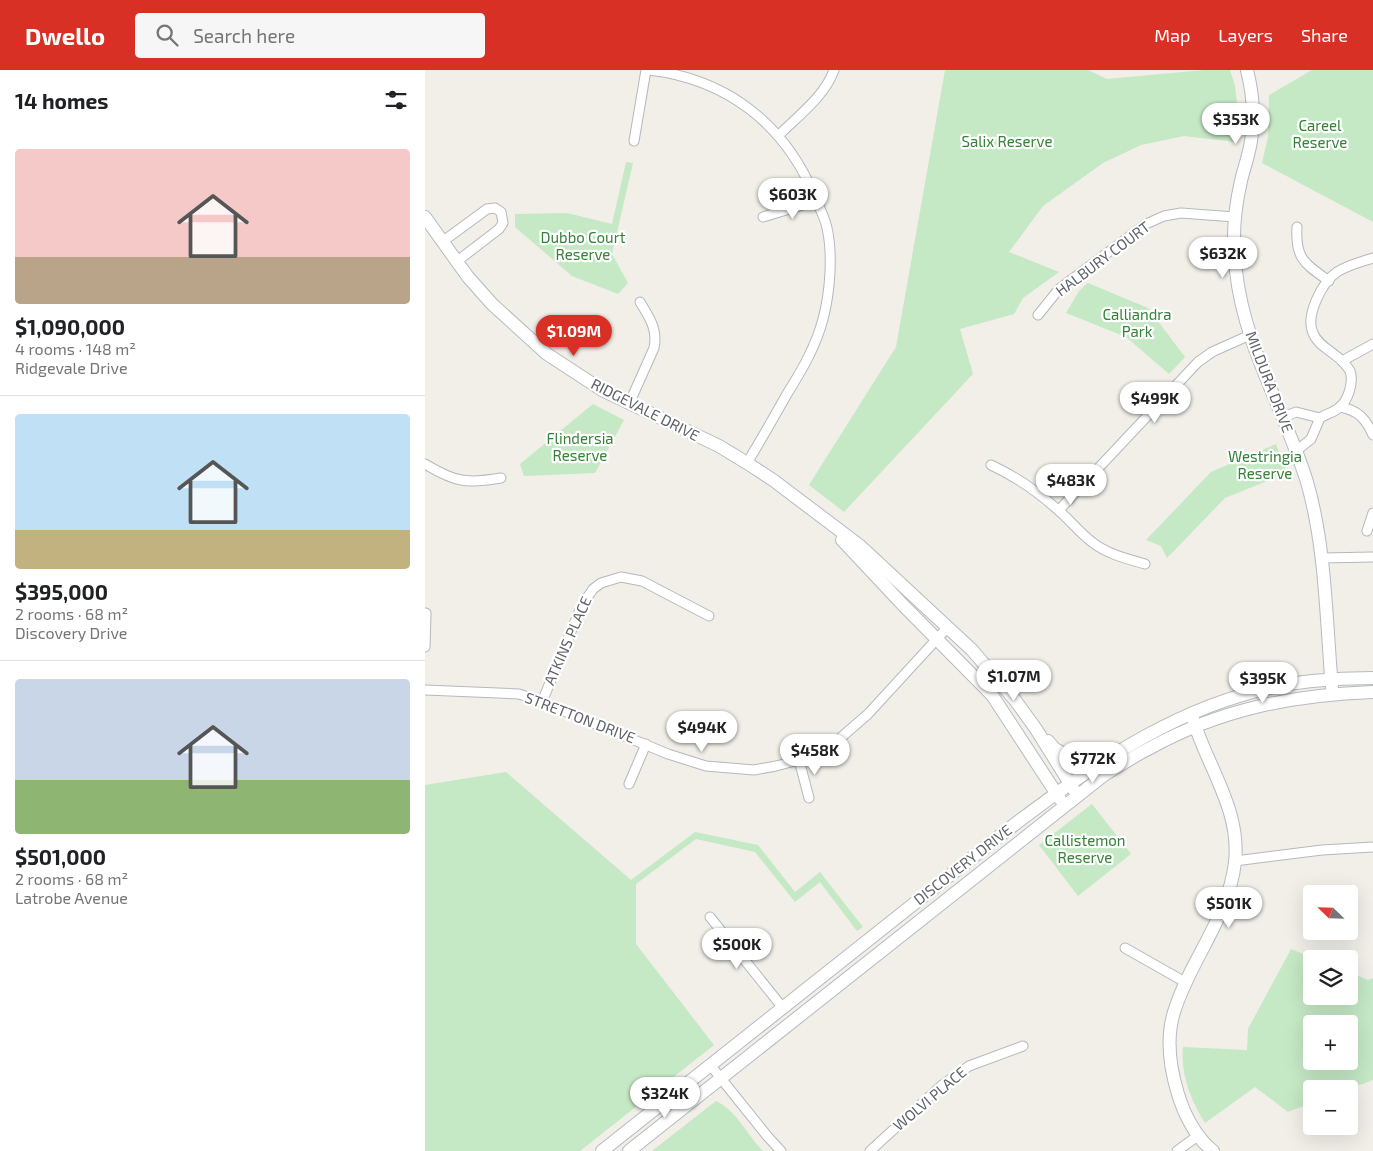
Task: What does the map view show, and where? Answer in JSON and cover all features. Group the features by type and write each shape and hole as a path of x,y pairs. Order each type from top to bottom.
{"street":[{"path":"634,142 647,70 687,77 718,89 761,118 779,135 797,160 807,179 827,228 829,253 828,296 817,339 747,463"},
{"path":"779,135 822,91 830,79 833,70"},
{"name":"MILDURA DRIVE","path":"1247,70 1253,98 1254,116 1251,142 1241,181 1235,217 1234,246 1236,271 1240,300 1250,335 1295,451 1315,512 1321,558 1332,694"},
{"path":"763,216 816,201"},
{"path":"442,242 487,209 495,208 501,212 504,219 502,226 456,262"},
{"name":"HALBURY COURT","path":"1038,314 1059,289 1146,224 1164,216 1181,213 1235,217"},
{"name":"RIDGEVALE DRIVE","path":"425,217 456,262 492,304 547,354 570,370 629,404 696,435 747,463 773,480 859,545 972,650 997,678 1036,729 1078,796"},
{"path":"1297,227 1296,240 1299,253 1307,266 1329,281"},
{"path":"1295,451 1311,439 1320,418 1340,407 1351,388 1351,372 1342,361 1322,345 1313,333 1310,318 1317,299 1336,273 1373,258"},
{"path":"629,404 654,348 656,339 652,322 640,302"},
{"path":"1059,510 1198,362 1212,352 1250,335"},
{"path":"1342,361 1373,344"},
{"path":"1340,407 1355,412 1367,421 1373,435"},
{"path":"1282,418 1296,412 1320,418"},
{"path":"425,464 445,476 459,480 479,482 501,478"},
{"path":"991,465 1028,484 1059,510 1092,542 1111,552 1145,564"},
{"path":"1367,531 1373,513"},
{"name":"RIDGEVALE DRIVE","path":"822,518 903,605 992,695 1066,807"},
{"path":"1321,558 1373,557"},
{"name":"ATKINS PLACE","path":"542,702 582,605 593,589 601,583 621,578 637,580 709,616"},
{"path":"425,647 426,613"},
{"name":"STRETTON DRIVE","path":"425,690 519,694 668,754 706,766 754,770 799,760 821,750 853,728 947,628"},
{"name":"DISCOVERY DRIVE","path":"602,1151 1055,793 1102,761 1148,733 1219,702 1263,690 1312,681 1373,678"},
{"name":"DISCOVERY DRIVE","path":"629,1151 1066,807 1104,775 1150,748 1195,726 1249,708 1293,699 1332,694 1373,692"},
{"path":"1191,713 1227,803 1235,839 1235,861 1231,889 1221,914 1185,982 1174,1013 1169,1046 1172,1076 1181,1105 1199,1135 1213,1151"},
{"path":"1036,729 1055,749 1074,760 1087,764 1102,761"},
{"path":"629,784 646,744"},
{"path":"799,760 809,798"},
{"path":"1235,861 1321,850 1373,847"},
{"path":"710,917 783,1008"},
{"path":"1125,948 1185,982"},
{"name":"WOLVI PLACE","path":"870,1151 941,1086 969,1066 1023,1046"},
{"path":"711,1066 768,1138 781,1151"},
{"path":"1177,1151 1199,1135"}],"green space":[{"name":"Salix Reserve","path":"945,70 1088,70 1107,79 1204,70 1230,70 1235,86 1238,111 1235,142 1184,136 1141,145 1103,163 1043,206 1009,252 1059,272 1023,298 1014,314 960,329 973,374 844,512 809,485 896,347"},
{"name":"Careel Reserve","path":"1312,70 1373,70 1373,222 1262,163 1268,137 1269,95"},
{"name":"Dubbo Court Reserve","path":"626,162 633,163 612,254 628,283 618,294 572,276 515,227 515,214 567,213 612,224"},
{"name":"Calliandra Park","path":"1088,283 1148,308 1185,357 1169,374 1126,337 1066,313 1079,291"},
{"name":"Flindersia Reserve","path":"593,404 624,420 595,473 524,476 520,464"},
{"name":"Westringia Reserve","path":"1276,444 1287,473 1225,498 1167,558 1161,546 1146,540 1211,472"},
{"path":"506,772 631,880 695,832 758,845 795,892 820,872 863,927 857,931 820,882 795,902 755,852 696,839 636,884 636,944 714,1045 580,1151 425,1151 425,785"},
{"name":"Callistemon Reserve","path":"1092,804 1131,854 1078,896 1039,845"},
{"path":"1291,949 1303,954 1303,1005 1358,1005 1358,976 1368,980 1373,978 1373,1080 1358,1086 1358,1080 1303,1080 1303,1106 1288,1112 1255,1087 1205,1123 1195,1105 1185,1077 1183,1047 1247,1050 1248,1029"},
{"path":"716,1101 736,1117 763,1151 652,1151"}]}
